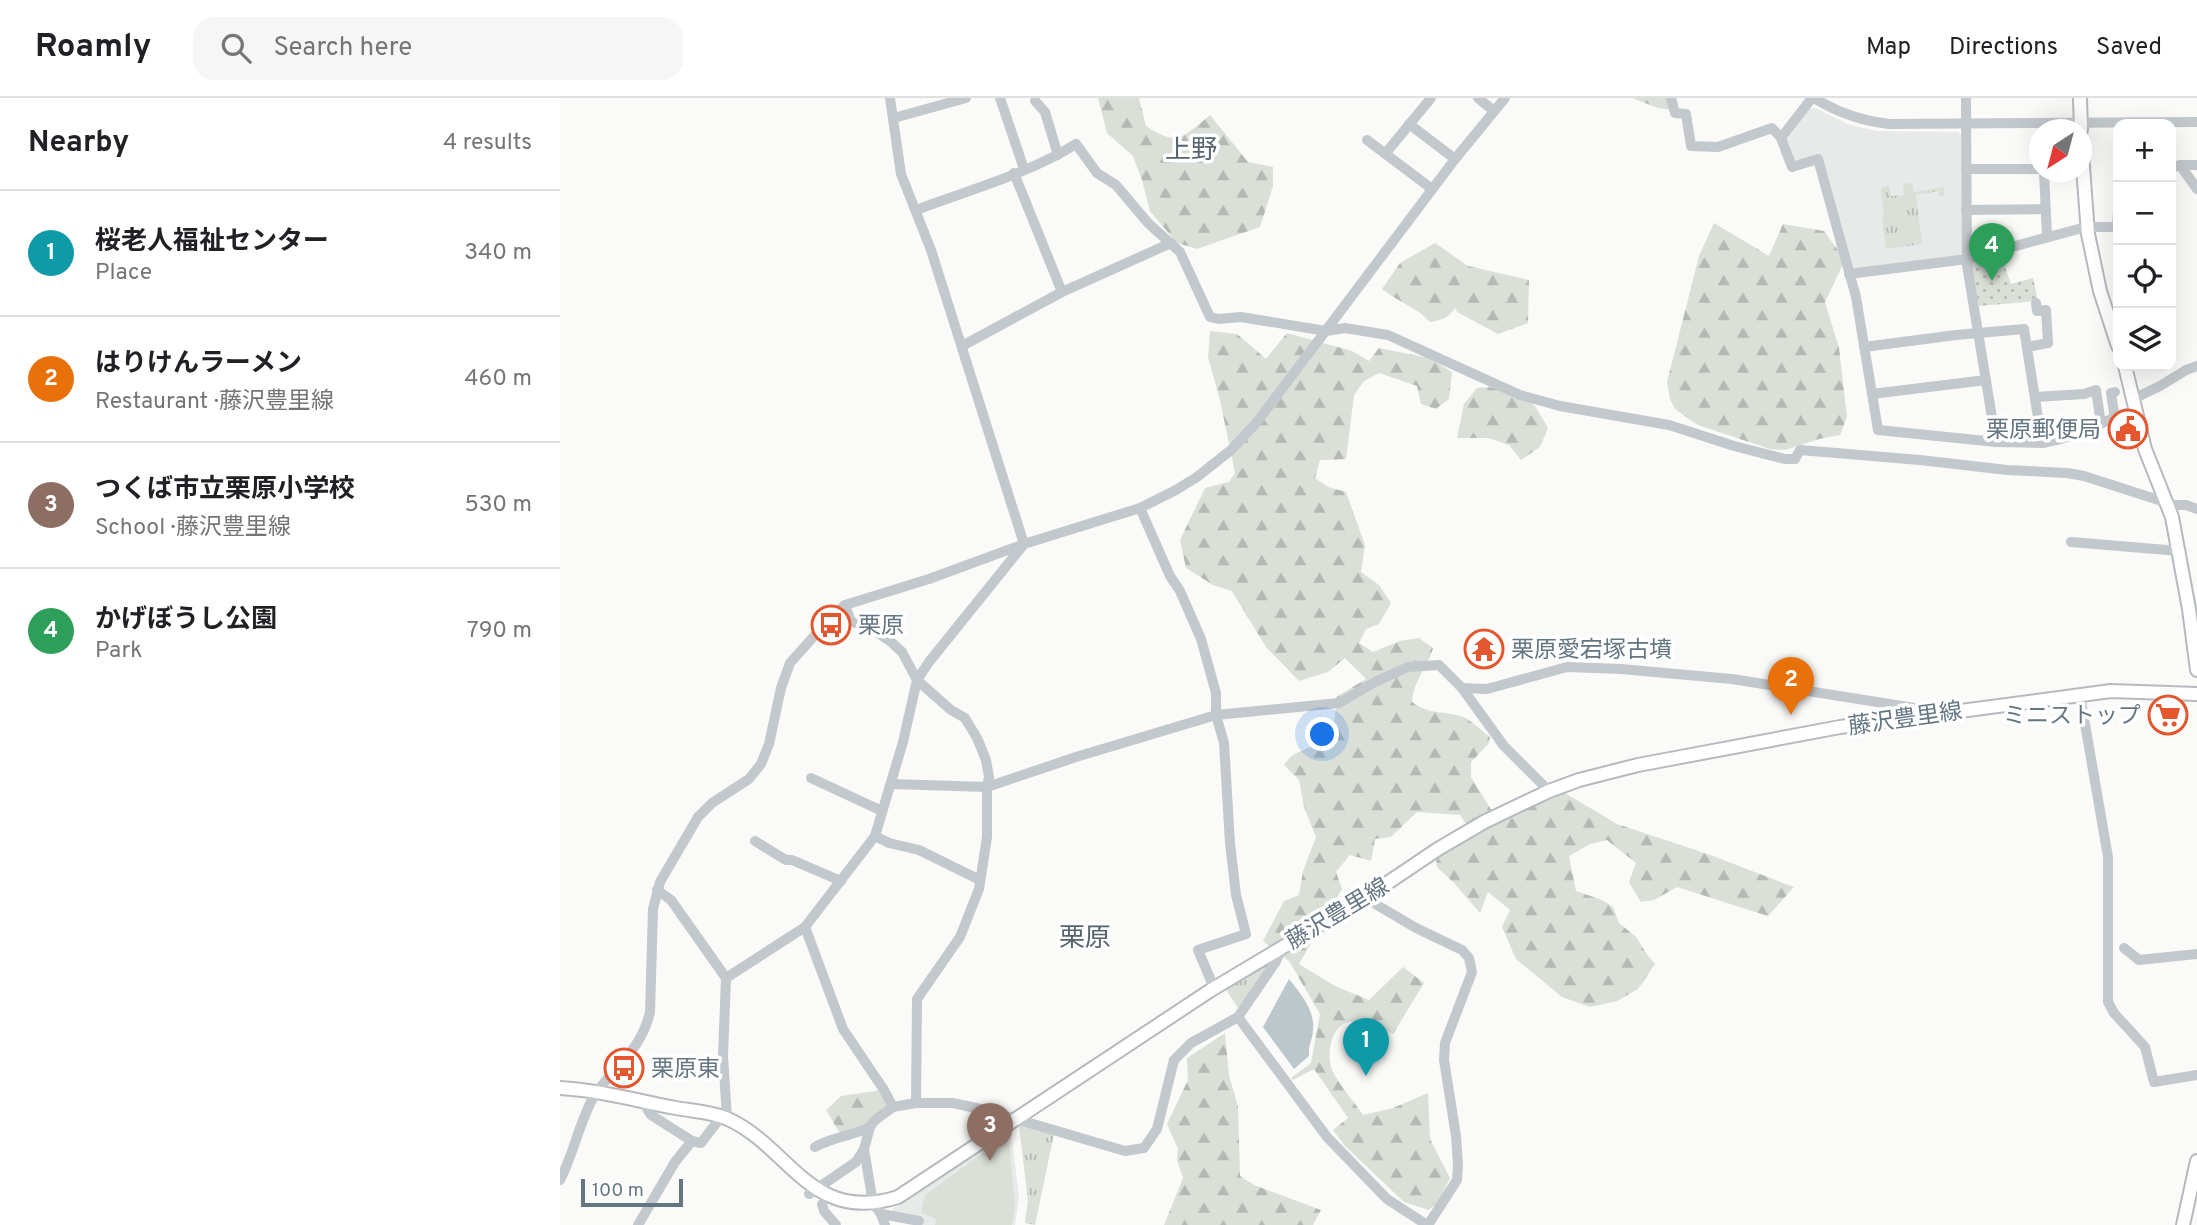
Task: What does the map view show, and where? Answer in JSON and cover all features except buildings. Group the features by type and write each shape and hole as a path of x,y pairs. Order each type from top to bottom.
{"main road":[{"path":"2080,98 2081,119"},
{"path":"2084,182 2087,227 2100,291 2113,331"},
{"path":"2126,371 2145,449 2168,504 2179,551 2197,670"},
{"name":"藤沢豊里線","path":"560,1088 724,1117 757,1140 808,1195 822,1204 842,1211 879,1211 1211,990 1365,898 1438,849 1484,822 1549,791 1579,780 1638,765 1840,727 2110,691 2197,694"},
{"path":"2183,1225 2197,1161"}],"street":[{"path":"890,98 901,174 916,210 962,346 1024,544"},
{"path":"894,118 966,98"},
{"path":"1000,98 1019,171 1062,292"},
{"path":"1385,154 1431,98"},
{"path":"1478,98 1494,111"},
{"path":"560,1180 590,1104 636,1045 646,1027 650,1000 653,909 657,890 698,817 712,803 749,779 761,764 769,744 781,688 790,663 816,633 845,605 1140,508 1176,490 1231,450 1257,422 1432,189 1505,98"},
{"path":"1671,98 1675,113 1686,114 1691,146 1718,147 1772,128 1782,138 1791,167 1818,159 1857,303 1878,430 1996,442 2042,443 2061,439 2115,419 2172,378 2197,366"},
{"path":"1782,138 1813,98 1843,113 1875,122 2029,126"},
{"path":"1966,98 1967,259 1996,442"},
{"path":"1035,101 1045,113 1058,155"},
{"path":"2092,127 2197,122"},
{"path":"1409,124 1455,159"},
{"path":"1367,140 1432,189"},
{"path":"916,210 1058,155 1076,144 1097,173 1116,185 1148,223 1180,252 1210,317 1241,317 1326,331 1345,328 1388,335 1520,395 1669,425 1785,459 1795,458 1800,450 2007,470 2067,473 2084,476 2168,504 2197,509"},
{"path":"2176,167 2197,165"},
{"path":"2176,168 2197,189"},
{"path":"1966,169 2029,169"},
{"path":"2044,182 2047,236"},
{"path":"1966,211 2045,209"},
{"path":"1849,274 1967,259 2087,227 2113,227"},
{"path":"962,346 1062,292 1171,243"},
{"path":"2026,347 2049,343 2046,310 2037,311 2036,303"},
{"path":"1864,347 2024,329 2042,443"},
{"path":"2170,371 2172,378"},
{"path":"1872,394 1986,380"},
{"path":"2035,397 2084,394 2096,390 2101,424"},
{"path":"2115,392 2110,393 2115,419"},
{"path":"1140,508 1201,639 1216,693 1216,715 1224,744 1236,895 1246,934 1198,950 1212,983 1211,990"},
{"path":"2071,542 2179,551"},
{"path":"726,978 805,927 875,836 904,742 917,680 1024,544"},
{"path":"845,605 851,622 867,626 890,641 902,652 917,680 951,710 965,718 986,760 989,777 988,837 979,889 960,937 917,999 916,1103"},
{"path":"891,784 987,787 1216,715 1339,703 1408,667 1439,665 1462,688 1504,746 1549,791"},
{"path":"1462,688 1487,689 1567,667 1621,668 1732,679 1921,709 1927,715"},
{"path":"2080,695 2108,857 2108,1002 2114,1013 2145,1047 2154,1082 2197,1075"},
{"path":"811,778 883,811"},
{"path":"875,836 889,843 919,850 980,880"},
{"path":"755,841 786,860 792,860 841,881"},
{"path":"648,1103 647,1109 651,1115 692,1141 701,1143 724,1117 726,978 671,900 657,890"},
{"path":"1238,1017 1327,1137 1387,1199 1427,1225 1457,1180 1456,1136 1444,1060 1445,1043 1472,972 1469,958 1462,950 1416,928 1365,898"},
{"path":"805,927 843,1029 893,1107"},
{"path":"808,1195 856,1161 864,1149 874,1121 893,1107 916,1103 953,1103 1125,1151 1144,1148 1157,1129 1174,1060 1191,1043 1238,1017 1275,963 1283,946"},
{"path":"2124,948 2139,960 2197,954"},
{"path":"815,1147 826,1140 870,1127"},
{"path":"638,1225 675,1162 692,1141"},
{"path":"864,1149 873,1203 885,1225"},
{"path":"822,1204 824,1211 836,1225"},
{"path":"879,1211 919,1221"}],"shaded area":[{"path":"1815,108 1850,125 1877,131 1958,132 1962,136 1964,251 1960,255 1852,270 1820,156 1794,164 1786,141 1809,109"},
{"path":"1289,979 1306,1002 1313,1022 1309,1056 1294,1069 1263,1027"},
{"path":"1011,1131 1019,1197 1015,1225 917,1225 893,1213 892,1209"}],"green space":[{"path":"1098,98 1139,98 1146,126 1173,138 1186,134 1210,115 1248,162 1273,167 1273,186 1260,227 1197,249 1177,243 1150,211 1133,156 1107,133"},
{"path":"1632,98 1668,98 1671,110 1658,108"},
{"path":"1912,183 1914,192 1944,187 1944,196 1940,196 1939,191 1916,195 1922,244 1886,249 1882,187 1889,186 1891,196 1904,195 1903,184"},
{"path":"1714,223 1769,256 1783,224 1824,231 1845,260 1825,302 1839,348 1847,417 1840,435 1785,450 1770,449 1698,425 1675,409 1667,382 1699,256"},
{"path":"1435,243 1468,266 1529,280 1528,323 1498,334 1457,312 1455,307 1448,316 1430,322 1382,289 1400,263"},
{"path":"2000,253 2011,284 2033,278 2038,301 1979,306 1971,261"},
{"path":"1210,331 1237,334 1266,359 1287,333 1352,351 1369,361 1379,348 1429,358 1452,372 1449,399 1436,409 1421,404 1417,386 1379,373 1364,381 1354,395 1346,459 1320,460 1315,478 1328,487 1346,492 1365,545 1361,572 1379,585 1391,603 1379,624 1366,629 1359,643 1373,652 1400,641 1419,638 1433,648 1415,688 1412,702 1426,710 1467,719 1490,737 1489,743 1471,762 1471,777 1498,821 1565,793 1617,824 1794,887 1768,916 1677,887 1654,900 1641,902 1629,882 1636,863 1607,840 1590,844 1569,856 1576,891 1613,907 1619,923 1636,937 1655,964 1638,989 1617,1001 1590,1007 1562,997 1516,959 1502,927 1510,910 1488,892 1480,913 1437,867 1436,861 1443,853 1472,833 1460,815 1417,812 1391,837 1375,839 1371,861 1350,855 1336,872 1342,889 1299,964 1335,986 1369,1000 1403,967 1424,983 1393,1034 1367,1023 1349,1022 1335,1032 1330,1056 1335,1076 1363,1115 1393,1108 1428,1093 1430,1139 1450,1178 1439,1200 1429,1210 1404,1202 1345,1146 1333,1130 1348,1118 1314,1069 1293,1080 1291,1078 1311,1063 1320,1014 1289,961 1263,941 1284,901 1299,895 1303,871 1316,837 1304,807 1299,780 1284,765 1294,755 1316,745 1328,735 1334,723 1336,697 1366,679 1345,658 1328,672 1299,681 1266,647 1232,591 1213,585 1186,568 1180,540 1205,488 1229,482 1235,473 1208,357"},
{"path":"1489,387 1507,392 1519,391 1535,406 1548,428 1540,447 1521,460 1509,445 1489,438 1457,438 1464,404 1477,388"},
{"path":"1270,960 1270,964 1240,1011 1226,990"},
{"path":"1225,1033 1229,1075 1238,1107 1240,1176 1254,1185 1321,1210 1313,1225 1164,1225 1183,1178 1177,1160 1178,1149 1167,1124 1188,1080 1187,1058"},
{"path":"882,1090 888,1109 868,1125 841,1135 826,1110 841,1096"},
{"path":"1019,1126 1054,1134 1035,1225 1025,1223 1028,1200"},
{"path":"1005,1137 1009,1140 1015,1208 1012,1225 935,1225 936,1219 921,1213 925,1195"}],"place":[{"name":"かげぼうし公園","path":"1992,281"},
{"name":"栗原郵便局","path":"2128,429"},
{"name":"栗原","path":"831,625"},
{"name":"栗原愛宕塚古墳","path":"1484,649"},
{"name":"はりけんラーメン","path":"1791,715"},
{"name":"ミニストップ","path":"2168,715"},
{"name":"栗原東","path":"624,1068"},
{"name":"桜老人福祉センター","path":"1366,1076"},
{"name":"つくば市立栗原小学校","path":"990,1161"}],"district":[{"name":"上野","path":"1191,149"},
{"name":"栗原","path":"1085,937"}]}
